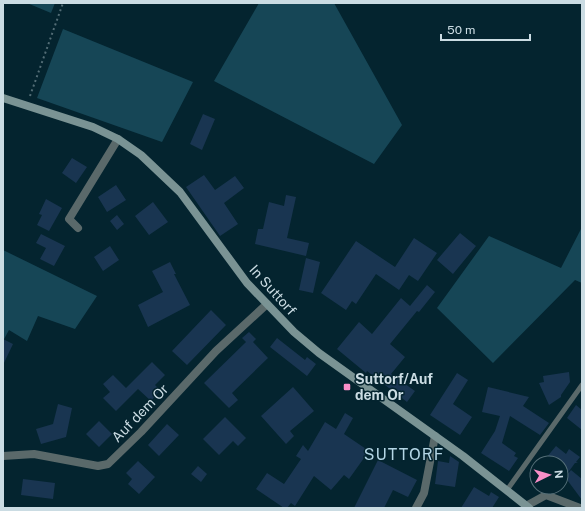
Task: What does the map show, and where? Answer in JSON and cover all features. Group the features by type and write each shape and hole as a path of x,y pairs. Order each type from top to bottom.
{"main road":[{"name":"In Suttorf","path":"3,98 26,104 93,127 118,139 141,155 180,192 247,283 294,332 528,507"}],"street":[{"path":"78,228 69,219 118,139"},
{"name":"Auf dem Or","path":"3,456 34,454 98,466 108,464 141,432 216,351 267,304"},
{"path":"416,508 424,493 435,436"},
{"path":"528,507 546,495 580,508"}],"lane":[{"path":"507,490 582,386"}],"path":[{"path":"26,104 63,3"}],"shaded area":[{"path":"27,3 55,3 51,13"},
{"path":"259,3 334,3 402,125 374,164 214,81"},
{"path":"63,29 193,82 162,142 37,98"},
{"path":"582,227 582,283 575,280 493,363 437,308 489,236 561,268"},
{"path":"3,250 97,296 75,329 38,316 27,341 9,330 3,341"}],"building":[{"path":"203,114 215,119 202,150 190,144"},
{"path":"72,158 87,167 76,183 62,173"},
{"path":"204,175 215,190 235,176 244,188 224,203 238,224 220,236 186,187"},
{"path":"116,185 126,200 107,212 98,197"},
{"path":"286,195 296,197 287,238 309,243 306,256 255,244 258,229 263,229 269,202 284,206"},
{"path":"46,199 62,208 49,231 37,225 42,215 39,214"},
{"path":"153,202 168,222 149,235 135,216"},
{"path":"117,215 124,224 117,230 110,221"},
{"path":"460,233 476,246 453,274 437,260"},
{"path":"41,234 65,246 54,266 40,259 46,248 36,243"},
{"path":"414,238 437,253 418,281 409,275 399,290 376,274 356,304 352,301 346,310 321,293 356,241 395,267"},
{"path":"110,246 119,260 103,271 94,257"},
{"path":"306,258 320,262 313,293 299,290"},
{"path":"170,262 176,274 174,274 190,305 148,327 138,305 163,292 152,271"},
{"path":"427,285 435,292 390,344 405,357 391,374 415,391 407,402 367,371 366,373 337,349 359,322 372,334 401,298 410,306"},
{"path":"211,310 226,325 187,365 172,351"},
{"path":"249,332 256,339 253,342 268,358 232,393 238,400 229,408 204,383 246,342 242,338"},
{"path":"277,338 305,360 307,357 316,364 307,376 270,347"},
{"path":"3,339 13,344 3,365"},
{"path":"152,362 165,375 155,385 160,390 151,401 138,389 116,411 103,398 110,392 103,384 113,375 126,388"},
{"path":"569,372 570,382 561,397 549,405 539,383 544,382 543,376"},
{"path":"457,373 468,380 453,404 472,417 460,435 430,415"},
{"path":"293,387 314,411 290,431 294,436 286,444 261,416"},
{"path":"488,387 529,397 523,406 549,423 540,435 510,416 502,443 516,453 514,456 518,458 509,471 481,453 495,431 500,416 482,412"},
{"path":"58,404 72,408 66,437 41,444 36,429 53,424"},
{"path":"576,405 582,410 582,430 567,418"},
{"path":"345,413 353,418 344,434 369,451 349,479 344,475 331,490 314,476 295,506 291,503 287,508 284,508 256,489 267,473 284,484 301,459 296,456 303,445 308,451 325,422 336,429"},
{"path":"225,417 246,438 238,446 233,441 219,455 203,439"},
{"path":"99,421 112,434 99,447 86,434"},
{"path":"167,424 179,435 159,456 148,445"},
{"path":"556,446 566,454 569,449 580,457 576,462 578,463 575,463 569,471 569,455 548,455"},
{"path":"450,456 459,462 455,487 435,484 438,461 449,463"},
{"path":"378,460 417,480 408,497 393,490 384,508 354,508"},
{"path":"138,461 155,477 139,494 128,484 132,479 126,473"},
{"path":"198,466 207,474 201,482 191,474"},
{"path":"571,470 582,479 582,500 569,482 569,472"},
{"path":"23,479 55,483 53,499 21,495"},
{"path":"474,487 489,496 491,492 499,497 492,508 461,508"}],"place":[{"name":"Suttorf/Auf dem Or","path":"347,387"}],"district":[{"name":"SUTTORF","path":"404,454"}]}
